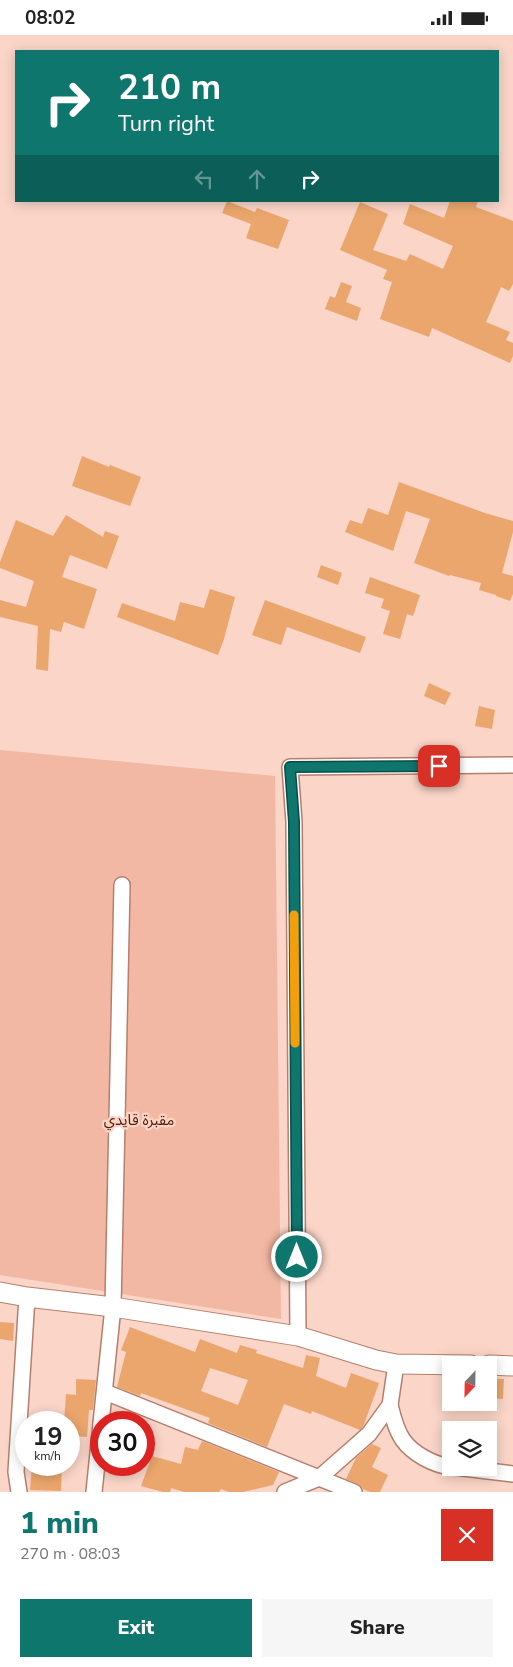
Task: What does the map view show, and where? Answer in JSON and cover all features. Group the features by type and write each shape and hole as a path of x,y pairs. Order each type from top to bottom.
{"street":[{"path":"298,1336 294,822 290,767 513,765"},
{"path":"103,1411 114,1307 122,885"},
{"path":"0,1292 114,1307 298,1336 376,1360 396,1364 442,1365"},
{"path":"19,1492 16,1472 27,1297"},
{"path":"396,1364 390,1405 403,1440 421,1456 442,1465"},
{"path":"498,1365 513,1365"},
{"path":"105,1392 354,1492"},
{"path":"285,1492 319,1478 369,1434 390,1405"},
{"path":"497,1472 513,1474"},
{"path":"94,1492 96,1476"}],"green space":[{"name":"مقبرة قايدي","path":"0,750 275,776 281,1319 0,1275"}],"building":[{"path":"227,202 230,202 255,212 257,208 289,220 278,249 246,238 251,224 222,213"},
{"path":"360,202 388,214 373,250 406,261 410,254 443,269 453,246 403,224 410,204 444,218 450,202 478,202 476,207 513,221 513,284 509,291 501,287 486,322 510,332 506,340 513,343 513,356 510,363 432,328 429,337 380,319 392,282 383,279 387,270 340,250"},
{"path":"341,282 352,286 346,302 361,308 357,321 325,309 330,296 335,298"},
{"path":"82,456 141,477 130,506 72,486"},
{"path":"399,482 513,521 513,532 502,573 513,576 513,594 510,601 479,590 481,583 449,576 414,563 430,519 406,511 393,551 345,532 350,520 362,524 368,508 388,515"},
{"path":"66,515 103,537 105,531 119,536 107,569 70,555 62,577 97,589 84,629 64,622 61,632 50,629 48,671 36,669 38,626 0,617 0,600 26,607 34,581 0,568 0,562 16,520 53,536"},
{"path":"321,565 342,573 338,585 317,577"},
{"path":"370,577 420,595 413,616 407,614 400,639 383,634 390,611 381,608 384,599 365,593"},
{"path":"210,589 235,597 218,655 117,617 122,603 175,621 180,602 204,608"},
{"path":"265,600 366,637 360,653 287,627 281,645 252,635"},
{"path":"429,683 451,693 445,705 424,696"},
{"path":"479,706 495,710 492,729 475,726"},
{"path":"0,1322 14,1323 13,1341 0,1339"},
{"path":"130,1327 195,1352 200,1339 237,1353 240,1345 257,1350 256,1353 303,1368 306,1355 320,1358 316,1376 346,1388 351,1373 379,1383 363,1427 360,1430 312,1411 311,1414 284,1404 267,1447 208,1423 210,1418 141,1393 140,1396 117,1387 126,1352 121,1350","holes":["210,1368 248,1380 238,1405 201,1391"]},
{"path":"76,1379 96,1380 93,1410 89,1410 87,1437 80,1437 80,1411 65,1411 66,1394 76,1395"},
{"path":"498,1379 504,1379 503,1399 498,1399"},
{"path":"202,1441 279,1472 273,1485 243,1492 229,1492 221,1489 219,1492 184,1492 171,1488 170,1492 163,1492 141,1486 145,1476 155,1476 155,1457 181,1464 185,1447 198,1450"},
{"path":"372,1444 381,1448 372,1467 388,1475 380,1492 370,1492 346,1479 356,1458"},
{"path":"31,1476 62,1476 61,1491 30,1490"}],"slow traffic":[{"path":"294,915 295,1043"}],"route":[{"path":"297,1257 294,822 290,767 439,766"}]}
